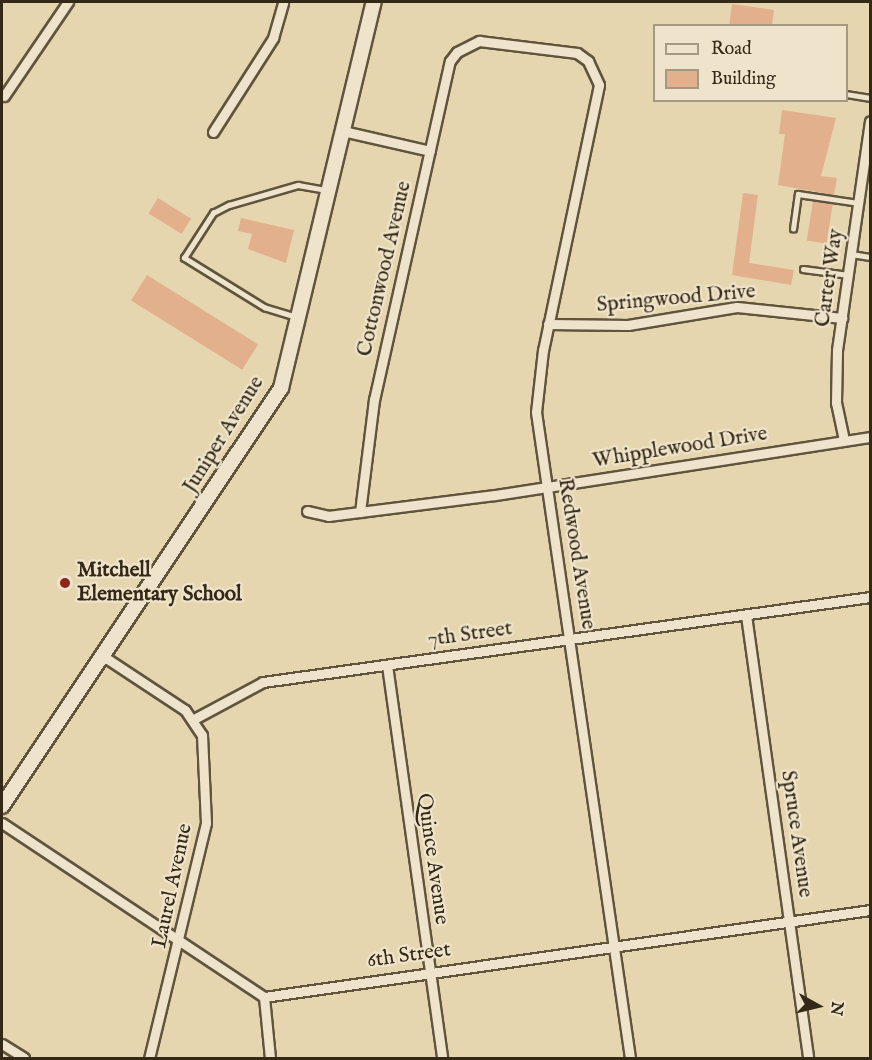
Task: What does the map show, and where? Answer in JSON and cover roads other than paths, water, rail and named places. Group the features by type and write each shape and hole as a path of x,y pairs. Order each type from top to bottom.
{"street":[{"path":"4,96 68,2"},
{"path":"213,132 273,39 283,2"},
{"name":"Juniper Avenue","path":"2,806 281,388 374,2"},
{"name":"Redwood Avenue","path":"468,44 577,53 588,61 599,85 536,389 630,1059"},
{"name":"Cottonwood Avenue","path":"360,512 374,400 450,61 468,44"},
{"name":"Carter Way","path":"844,440 836,403 843,318 870,120"},
{"path":"343,131 430,151"},
{"name":"Springwood Drive","path":"548,324 628,325 737,307 843,318"},
{"name":"Whipplewood Drive","path":"307,511 328,516 360,512 548,487 870,437"},
{"name":"7th Street","path":"194,719 263,682 870,597"},
{"name":"Spruce Avenue","path":"746,615 808,1059"},
{"path":"103,656 194,719"},
{"name":"Quince Avenue","path":"387,665 442,1059"},
{"name":"Laurel Avenue","path":"149,1059 206,823 202,735 194,719"},
{"path":"2,823 264,997 270,1059"},
{"name":"6th Street","path":"264,997 430,971 870,910"},
{"path":"2,1044 24,1059"}],"lane":[{"path":"848,94 870,98"},
{"path":"298,318 265,308 184,258 213,213 229,205 298,185 328,190"},
{"path":"793,229 798,194 859,203"},
{"path":"851,254 870,257"},
{"path":"803,269 849,275"}],"place":[{"name":"Mitchell Elementary School","path":"65,583"}]}
